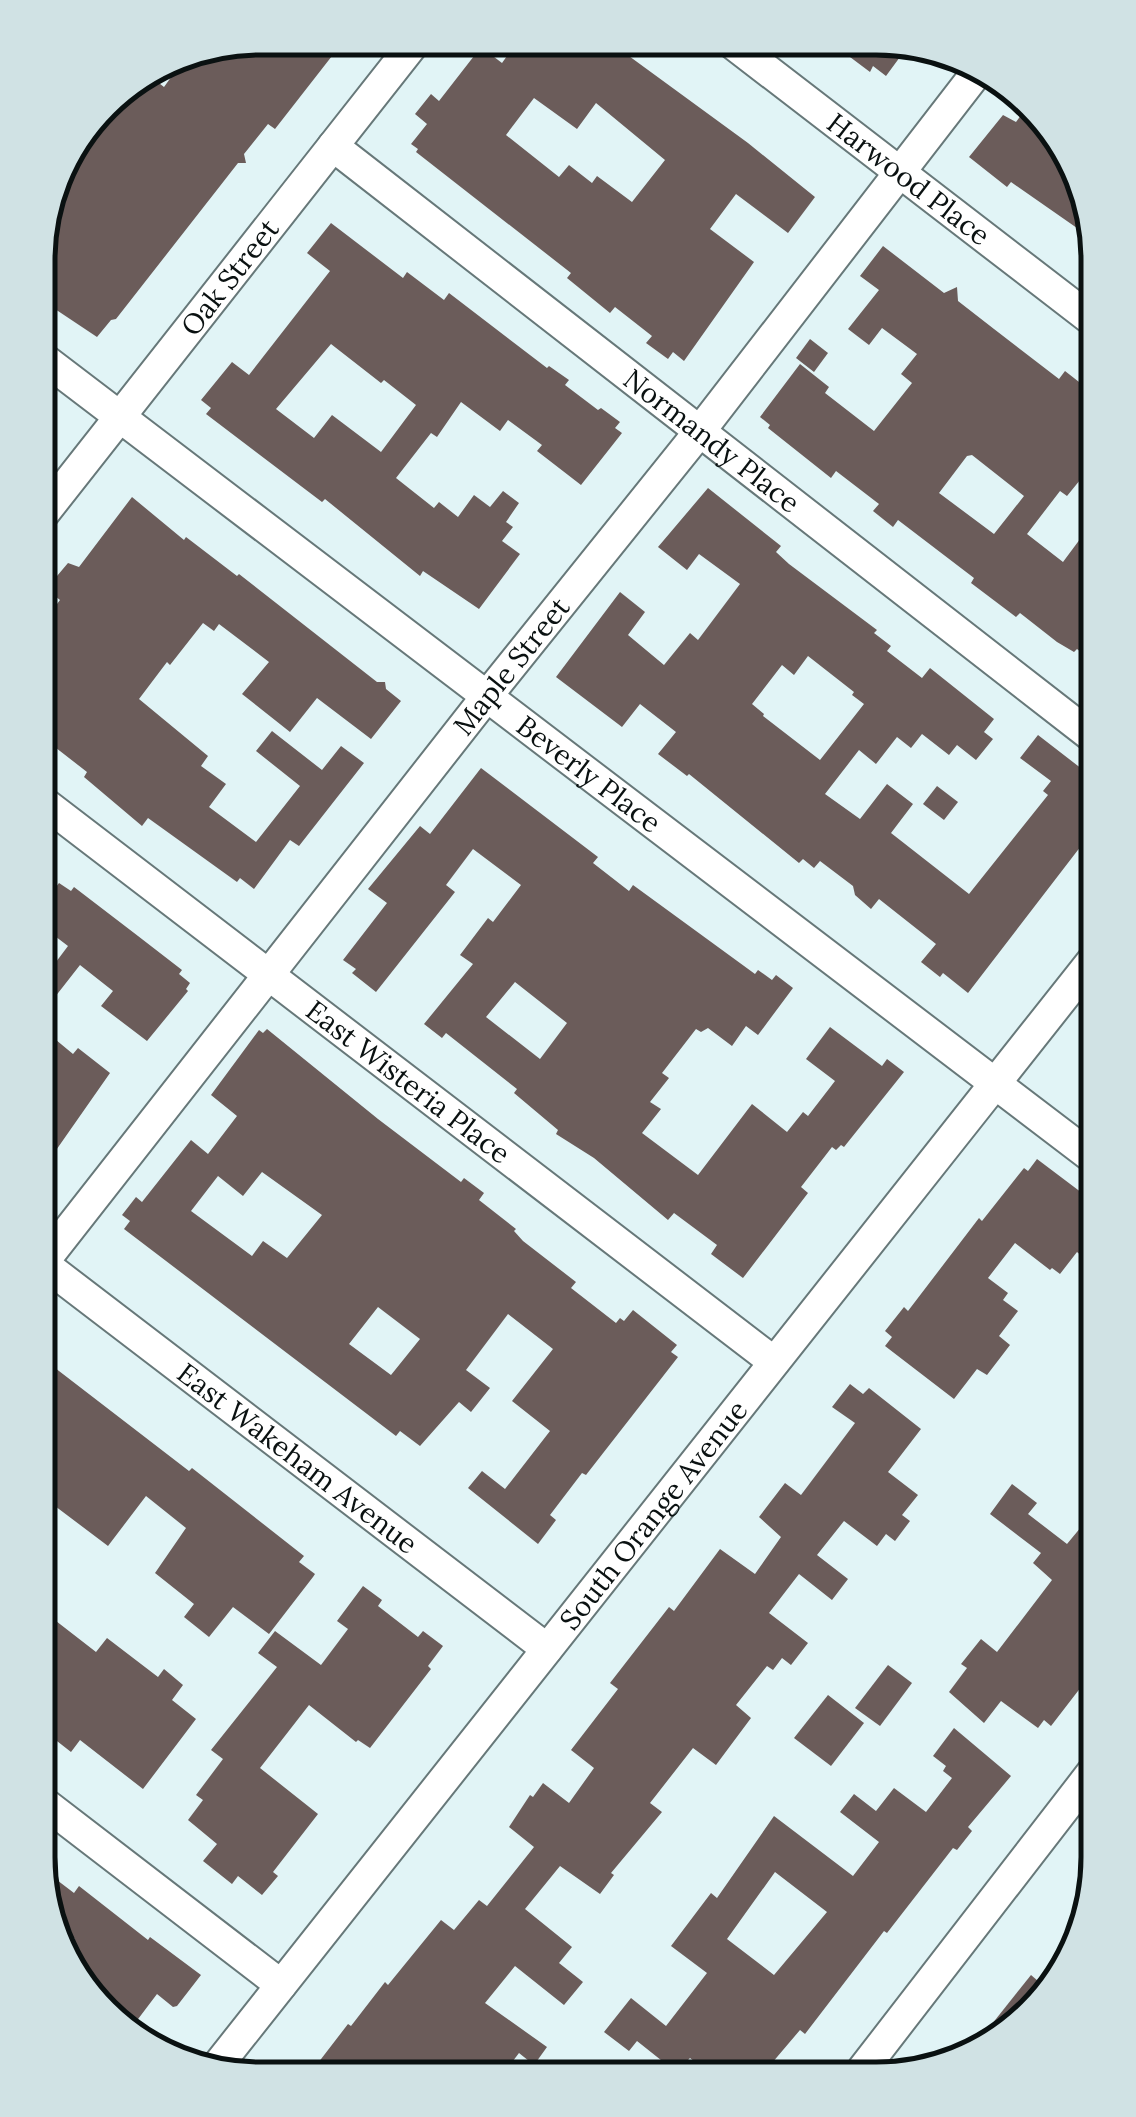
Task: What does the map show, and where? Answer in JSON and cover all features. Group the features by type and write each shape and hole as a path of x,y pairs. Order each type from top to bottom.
{"street":[{"name":"Oak Street","path":"55,499 405,55"},
{"name":"Harwood Place","path":"747,55 1081,312"},
{"name":"Maple Street","path":"55,1250 487,696 700,431 972,79"},
{"name":"Normandy Place","path":"333,146 1081,728"},
{"name":"Beverly Place","path":"55,367 1081,1149"},
{"name":"East Wisteria Place","path":"55,811 774,1362"},
{"name":"South Orange Avenue","path":"223,2058 1081,975"},
{"name":"East Wakeham Avenue","path":"55,1271 547,1650"},
{"path":"868,2062 1081,1787"},
{"path":"55,1811 281,1985"}],"building":[{"path":"247,55 333,55 275,129 268,124 244,154 246,163 238,163 116,319 97,337 55,309 59,220 76,169 97,135 146,90 158,82 164,87 172,75 220,59"},
{"path":"475,55 492,55 502,63 508,55 628,55 815,197 788,233 736,194 710,229 754,262 684,361 673,352 668,359 646,343 652,336 615,307 610,313 567,278 571,273 416,152 418,149 411,144 427,124 415,114 431,94 439,101","holes":["534,98 577,129 596,103 665,160 632,202 597,176 592,183 569,165 559,177 506,135"]},
{"path":"850,57 900,57 886,76 873,66 870,72"},
{"path":"1003,115 1016,122 1021,116 1030,125 1060,169 1078,229 1011,182 1007,187 969,157"},
{"path":"331,223 403,278 407,272 444,300 449,293 547,368 569,380 565,385 598,410 601,408 620,422 615,428 622,433 581,485 537,451 542,445 508,420 500,431 461,402 437,437 431,433 396,478 434,508 439,502 458,517 474,495 490,507 503,491 519,503 506,522 513,527 502,541 520,554 479,609 423,571 420,576 325,499 322,502 206,414 211,408 201,400 232,362 249,375 330,271 307,253","holes":["331,344 381,383 384,380 416,405 381,452 332,415 314,438 276,409"]},
{"path":"883,246 944,293 957,287 958,301 1059,379 1065,371 1081,384 1081,479 1067,496 1060,491 1027,534 1063,562 1081,538 1081,652 1057,642 1020,613 1016,617 971,583 974,578 898,520 893,527 873,511 879,504 836,471 831,478 768,428 770,425 760,417 800,364 829,387 825,393 874,431 912,383 901,374 917,354 882,328 869,345 848,329 879,290 860,276","holes":["972,455 1024,496 994,534 939,493 967,456"]},
{"path":"810,339 828,353 814,372 796,358"},
{"path":"708,488 781,546 776,552 789,564 877,630 874,633 891,646 887,651 922,678 930,668 994,719 984,732 993,739 976,760 957,745 949,755 922,734 911,748 897,737 876,764 859,750 825,794 860,819 887,784 913,804 891,833 969,894 1048,795 1043,791 1051,781 1020,758 1038,735 1081,768 1081,846 968,993 921,962 936,944 879,899 871,909 855,895 853,886 820,861 814,868 803,859 799,863 689,774 658,754 676,732 640,704 622,727 556,677 620,592 645,612 628,635 664,665 690,633 698,640 740,584 699,554 687,570 658,547","holes":["808,656 854,692 852,695 864,704 820,760 752,704 782,665 794,675"]},
{"path":"132,497 184,540 186,537 239,574 377,682 385,682 386,689 401,701 371,739 317,698 290,732 242,694 269,662 219,624 214,631 203,623 170,665 167,662 139,699 208,756 201,766 226,784 209,807 256,842 300,786 256,751 272,731 322,770 341,746 364,763 299,846 290,840 254,889 240,878 237,882 148,818 142,826 84,777 87,772 55,747 55,607 60,600 55,596 55,578 68,563 79,567"},
{"path":"481,768 598,857 593,863 629,891 633,885 755,974 758,970 772,980 776,975 793,988 758,1035 746,1026 732,1046 708,1028 701,1032 696,1029 662,1073 669,1078 650,1102 661,1109 642,1133 698,1175 752,1104 787,1132 803,1112 808,1116 835,1081 806,1059 830,1027 882,1066 887,1059 904,1072 844,1147 832,1147 801,1187 808,1193 743,1278 711,1254 717,1245 674,1213 668,1220 594,1158 556,1134 558,1130 514,1093 517,1089 446,1033 442,1038 424,1024 473,964 460,955 488,918 493,922 521,885 473,849 446,885 455,892 376,992 352,973 356,969 343,960 387,903 368,889 420,826 430,834","holes":["515,982 567,1023 540,1059 486,1017"]},
{"path":"937,786 958,802 944,820 923,804"},
{"path":"59,883 71,891 74,887 182,970 179,974 190,983 188,991 147,1041 101,1006 113,991 80,965 55,997 55,963 68,946 55,936 55,888"},
{"path":"267,1029 461,1182 464,1178 484,1193 479,1200 576,1282 571,1288 616,1323 620,1318 624,1321 633,1310 677,1345 671,1352 678,1357 550,1515 556,1520 538,1544 468,1488 482,1471 505,1489 550,1431 512,1401 553,1349 508,1314 466,1370 490,1388 471,1412 459,1402 420,1446 400,1431 396,1436 124,1229 130,1221 122,1215 136,1197 142,1202 191,1140 208,1154 237,1116 211,1095 259,1030 263,1033","holes":["262,1172 322,1215 287,1258 263,1241 252,1256 191,1211 218,1176 243,1196","378,1307 420,1339 391,1375 349,1344"]},
{"path":"55,1039 73,1054 78,1048 110,1073 55,1152"},
{"path":"1037,1159 1081,1192 1081,1255 1077,1252 1060,1274 1015,1243 988,1278 1008,1293 1003,1300 1018,1311 999,1336 1010,1345 987,1375 977,1369 954,1399 885,1346 892,1337 885,1331 904,1307 908,1311 979,1218 982,1221 1024,1168 1028,1171"},
{"path":"55,1368 304,1556 299,1562 315,1574 269,1634 233,1607 209,1637 184,1617 194,1604 155,1573 186,1528 146,1496 108,1546 55,1506"},
{"path":"850,1384 863,1394 869,1388 921,1429 888,1472 918,1495 902,1515 910,1521 895,1541 886,1534 877,1546 844,1521 817,1555 848,1579 832,1600 799,1574 769,1613 808,1643 791,1665 782,1658 773,1670 767,1666 736,1705 751,1718 716,1765 693,1748 650,1803 662,1812 611,1873 614,1875 600,1894 560,1866 525,1909 572,1947 559,1963 583,1982 564,2005 515,1966 485,2003 547,2047 536,2062 519,2053 512,2062 319,2062 441,1920 454,1930 479,1900 487,1906 534,1847 509,1827 530,1795 533,1797 543,1783 569,1803 594,1768 571,1750 618,1689 610,1683 669,1607 674,1611 720,1549 755,1574 781,1537 759,1517 785,1483 801,1495 855,1423 832,1407"},
{"path":"1012,1484 1037,1503 1028,1514 1067,1544 1081,1527 1081,1687 1051,1726 1044,1720 1038,1728 1001,1701 984,1723 949,1692 967,1668 961,1664 981,1639 997,1652 1052,1580 1033,1563 1041,1553 990,1514"},
{"path":"363,1586 382,1600 378,1606 418,1637 423,1631 443,1646 428,1666 431,1669 370,1748 356,1742 309,1705 260,1768 318,1814 273,1872 278,1876 262,1895 238,1876 232,1884 203,1861 217,1844 188,1820 203,1800 196,1795 223,1759 211,1750 277,1667 258,1653 275,1631 321,1665 348,1629 337,1621"},
{"path":"55,1620 96,1652 107,1638 158,1677 164,1669 183,1685 172,1700 196,1719 143,1789 80,1740 71,1752 55,1739"},
{"path":"888,1665 912,1683 880,1726 855,1708"},
{"path":"828,1695 864,1723 831,1766 794,1738"},
{"path":"954,1728 1011,1776 968,1827 972,1831 957,1850 953,1848 887,1933 884,1931 805,2034 800,2030 773,2062 695,2062 690,2058 686,2062 663,2062 637,2041 629,2051 604,2032 631,1998 666,2026 707,1973 671,1946 711,1893 717,1898 774,1816 853,1876 879,1842 840,1812 854,1794 876,1811 894,1788 926,1812 952,1778 943,1771 946,1766 933,1756","holes":["775,1872 827,1912 774,1975 727,1939"]},
{"path":"57,1880 74,1893 79,1886 201,1975 177,2006 157,1994 137,2020 106,1992 76,1948 66,1923"},
{"path":"1031,1975 1039,1982 1021,2002 989,2028"}]}
